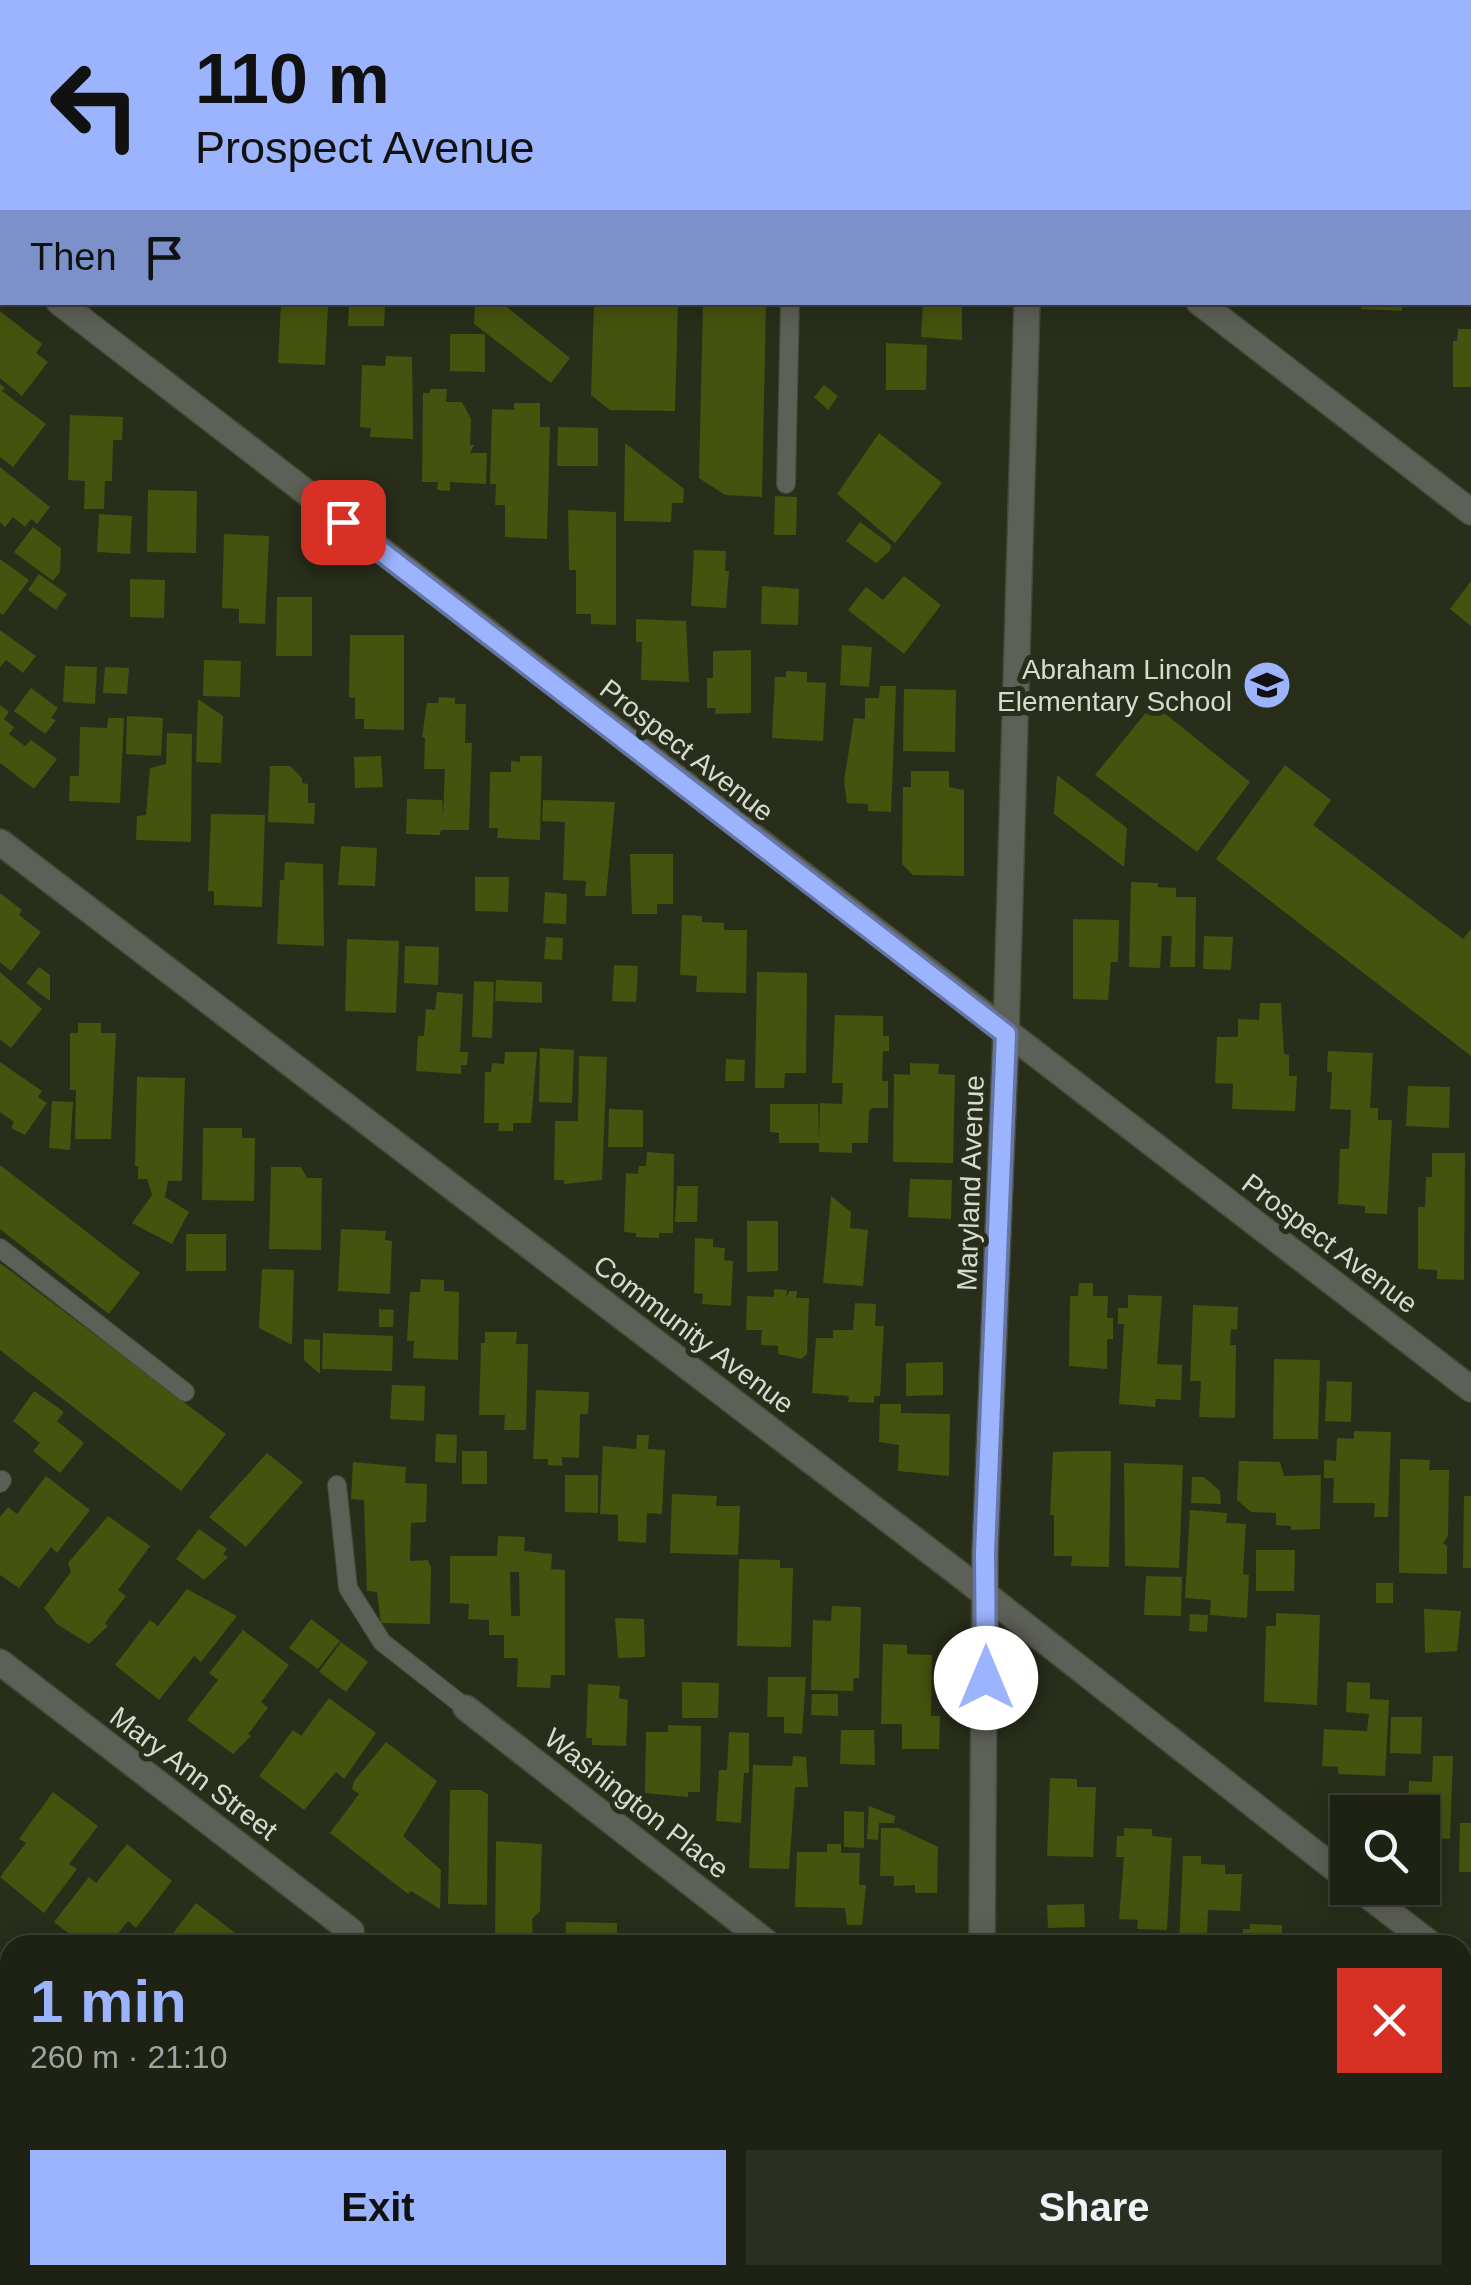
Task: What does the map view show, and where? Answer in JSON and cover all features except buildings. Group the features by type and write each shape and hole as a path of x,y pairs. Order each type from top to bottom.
{"street":[{"name":"Prospect Avenue","path":"63,305 1471,1389"},
{"name":"Maryland Avenue","path":"982,1935 987,1640 984,1596 1006,1034 1027,305"},
{"path":"1204,305 1471,512"},
{"name":"Community Avenue","path":"0,842 1330,1865"},
{"name":"Mary Ann Street","path":"0,1662 351,1931"},
{"name":"Washington Place","path":"466,1708 757,1935"},
{"path":"1380,1905 1419,1935"}],"lane":[{"path":"786,484 790,305"},
{"path":"0,1248 185,1392"},
{"path":"337,1485 348,1588 382,1642 466,1708"}],"place":[{"name":"Abraham Lincoln Elementary School","path":"1267,685"}],"route":[{"path":"343,522 1006,1034 985,1553 986,1678"}]}
